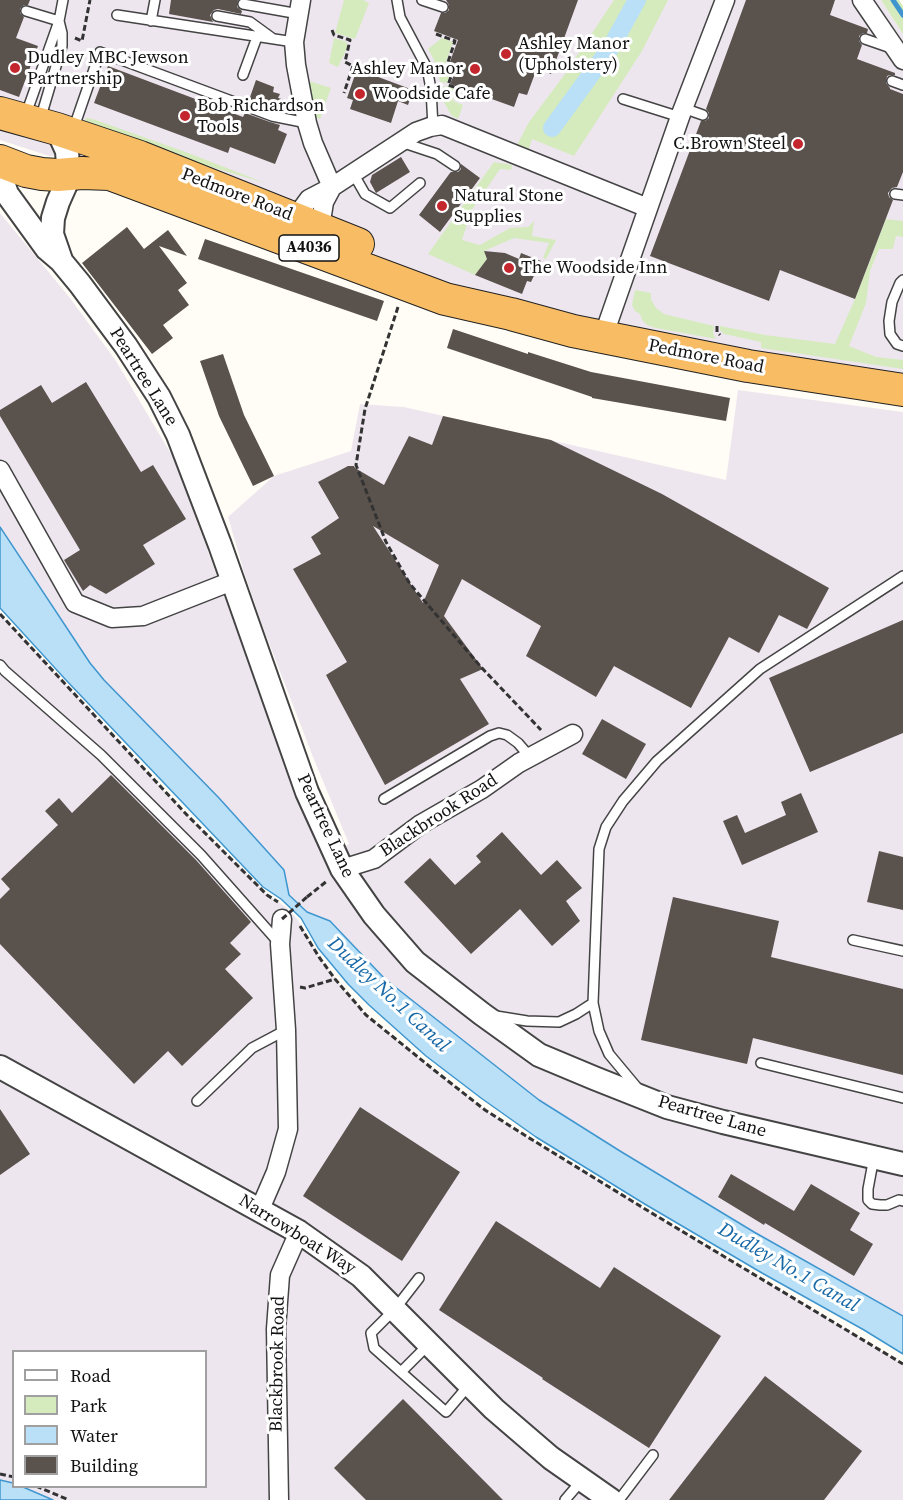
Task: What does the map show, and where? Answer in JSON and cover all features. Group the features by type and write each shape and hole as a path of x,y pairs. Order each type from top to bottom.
{"highway":[{"name":"Pedmore Road","path":"32,126 140,156 309,232 445,299 603,337 748,366 903,390"},
{"name":"A4036","path":"0,161 26,171 42,174 68,174"},
{"name":"Pedmore Road","path":"68,174 110,174 309,232"}],"street":[{"path":"603,337 682,113 725,0"},
{"path":"862,0 899,55"},
{"path":"300,7 294,42 296,65 307,123 332,187"},
{"path":"309,232 301,210 309,199 332,187 416,132 442,125 648,208"},
{"path":"32,126 67,151 68,174"},
{"name":"Peartree Lane","path":"0,173 7,194 47,249 61,261 80,284 126,346 159,397 178,435 220,545 307,792 342,869 374,915 415,962 482,1014 539,1054 594,1078 667,1107 903,1164"},
{"name":"Peartree Lane","path":"61,261 52,234 53,218 68,174"},
{"path":"0,470 75,603 112,618 143,616 232,581"},
{"name":"Blackbrook Road","path":"342,869 374,859 421,824 482,789 519,763 573,734"},
{"path":"260,1209 276,1172 288,1129 286,1030 280,944 290,918"},
{"name":"Narrowboat Way","path":"0,1067 260,1209 362,1276 494,1409 551,1458 611,1500"},
{"name":"Blackbrook Road","path":"279,1500 276,1329 280,1275 298,1232"}],"lane":[{"path":"32,126 63,0"},
{"path":"151,21 155,0"},
{"path":"397,0 400,17 427,68 431,89 433,127"},
{"path":"423,0 443,7"},
{"path":"243,4 300,7"},
{"path":"26,11 59,21"},
{"path":"117,15 294,42"},
{"path":"217,16 250,22 273,39"},
{"path":"32,126 62,46 59,21"},
{"path":"243,75 257,37"},
{"path":"865,39 899,55"},
{"path":"32,126 94,70 100,52 272,116 307,123"},
{"path":"94,70 105,74"},
{"path":"892,81 903,85"},
{"path":"180,93 183,83"},
{"path":"623,99 703,116"},
{"path":"233,114 237,103"},
{"path":"247,119 251,108"},
{"path":"639,233 650,223 684,134 682,113"},
{"path":"401,142 437,154 455,166"},
{"path":"353,173 365,194 390,208 420,183"},
{"path":"903,280 892,302 888,321 891,334 897,344 903,346"},
{"path":"646,1098 609,1054 599,1031 593,1003 599,849 606,827 623,801 657,761 760,669 903,576"},
{"path":"0,664 5,671 101,755 201,855 280,944"},
{"path":"384,798 490,736 507,735 536,754"},
{"path":"853,940 903,951"},
{"path":"482,1014 527,1021 559,1022 593,1003"},
{"path":"197,1101 252,1048 286,1030"},
{"path":"761,1063 903,1098"},
{"path":"874,1157 868,1200 872,1204 880,1205 903,1201"},
{"path":"419,1278 371,1333 374,1348 446,1412 469,1384"},
{"path":"401,1372 429,1344"},
{"path":"619,1500 653,1455"},
{"path":"565,1500 582,1480"}],"path":[{"path":"332,30 334,35 350,40 345,62 353,66 344,93"},
{"path":"436,34 455,41 446,68 453,71 448,84 457,88"},
{"path":"401,297 365,409 356,465 386,542 410,584 481,667 542,731 546,742 536,754"},
{"path":"0,614 195,822 267,895 287,908 290,918 335,979 366,1015 485,1110 903,1364"},
{"path":"290,918 307,897 342,869"},
{"path":"283,986 305,988 335,979"},
{"path":"41,1488 69,1500"}],"shaded area":[{"path":"0,0 881,0 903,34 903,391 567,330 84,157 49,156 0,140"},
{"path":"0,213 70,298 116,361 174,459 286,771 324,856 349,844 264,630 228,517 274,476 351,451 360,404 404,407 726,480 738,390 903,412 903,1335 552,1126 285,897 0,563"},
{"path":"0,614 187,815 267,894 287,908 298,920 319,957 366,1015 485,1110 903,1364 903,1500 14,1500 0,1496"}],"green space":[{"path":"344,0 363,0 369,3 355,39 335,33"},
{"path":"614,0 668,0 642,51 574,156 532,139 528,152 517,145 529,122 565,74"},
{"path":"881,0 899,0 903,6 903,34"},
{"path":"334,38 347,42 347,48 338,67 329,63"},
{"path":"442,38 453,42 444,68 451,72 447,83 440,82 434,60 428,49"},
{"path":"309,81 331,88 320,119 313,116"},
{"path":"449,86 455,89 453,101 463,105 458,119 451,115 444,102 442,87"},
{"path":"86,118 191,154 265,183 181,158 94,127 85,121"},
{"path":"494,162 512,165 511,170 500,169 471,211 462,240 480,245 510,228 528,227 534,221 532,236 556,240 546,259 543,258 549,243 514,238 484,251 487,259 475,275 428,254"},
{"path":"886,219 903,221 903,237 896,236 893,249 879,249 870,271 866,303 849,346 876,357 903,360 903,369 761,348 761,342 724,334 720,330 720,326 765,335 835,344"},
{"path":"635,290 651,293 651,299 656,308 664,314 714,326 713,333 716,339 647,325 632,305"}],"water":[{"name":"Dudley No.1 Canal","path":"0,527 90,663 219,798 284,870 289,895 307,912 330,921 385,979 539,1100 754,1232 903,1316 903,1354 643,1203 536,1137 426,1056 369,1005 318,948 301,918 281,899 263,887 0,608"},
{"path":"0,1480 12,1483 12,1488 25,1488 53,1500 0,1500"}],"building":[{"name":"Dudley MBC Jewson Partnership","path":"0,0 30,0 28,5 20,9 24,17 16,38 38,46 19,97 0,90"},
{"path":"171,0 238,0 237,7 242,11 241,14 214,10 210,15 213,22 169,14"},
{"name":"Ashley Manor (Upholstery)","path":"446,0 578,0 551,74 537,68 527,95 519,93 514,107 450,84 456,70 448,67 458,40 434,31 441,13 449,10"},
{"name":"C.Brown Steel","path":"746,0 835,0 830,15 868,29 867,33 859,36 862,45 857,59 895,73 895,75 887,76 886,83 890,89 903,94 903,172 897,187 892,188 888,193 893,200 855,299 780,270 769,301 650,256 701,121 709,118 706,109"},
{"name":"Bob Richardson Tools","path":"108,66 243,117 245,113 280,125 278,130 287,134 275,164 230,147 228,153 94,103"},
{"path":"357,69 413,90 408,105 398,101 391,123 350,109 353,100 347,98"},
{"path":"256,80 274,87 273,92 280,94 278,98 289,101 285,112 249,100"},
{"path":"401,157 410,172 376,193 370,182 372,175"},
{"name":"Natural Stone Supplies","path":"461,164 480,178 440,232 419,215 450,173 461,169"},
{"path":"127,227 144,249 168,230 187,256 159,246 187,283 178,290 189,305 163,325 173,338 152,354 82,263"},
{"path":"205,239 384,301 377,321 198,259"},
{"name":"The Woodside Inn","path":"484,251 505,253 519,259 521,253 541,261 531,282 527,281 522,294 475,275 487,259"},
{"path":"453,329 591,372 730,398 726,421 592,398 447,348"},
{"path":"223,354 244,415 274,476 253,486 219,416 200,361"},
{"path":"86,382 141,472 153,465 186,519 143,545 155,564 106,594 90,585 83,591 64,560 80,550 0,416 0,410 41,385 52,403"},
{"path":"443,416 551,440 662,494 829,588 807,629 779,615 759,653 729,637 691,708 614,666 596,697 526,656 541,626 462,579 444,616 483,669 460,679 489,724 385,785 326,675 347,662 293,569 321,554 311,537 339,518 318,482 348,466 354,466 384,485 409,436 432,445","holes":["373,526 439,565 423,603"]},
{"path":"903,620 903,733 810,772 769,678"},
{"path":"602,719 646,744 626,779 582,754"},
{"path":"111,775 196,860 251,922 230,943 241,954 225,969 253,998 182,1066 168,1051 134,1084 0,944 0,899 10,889 1,879 58,825 45,811 59,798 72,813"},
{"path":"801,793 818,832 742,865 723,821 737,815 745,833 786,815 781,802"},
{"path":"502,832 541,875 557,860 582,888 566,901 580,921 552,946 520,909 471,954 404,882 430,858 455,885 481,862 476,856"},
{"path":"879,851 903,857 903,910 867,902"},
{"path":"673,897 779,921 771,957 903,989 903,1075 753,1038 747,1064 641,1040"},
{"path":"360,1107 460,1172 402,1261 303,1196"},
{"path":"0,1109 30,1154 0,1175"},
{"path":"731,1174 794,1211 811,1184 860,1213 850,1230 873,1244 854,1276 718,1197"},
{"path":"496,1221 600,1288 614,1267 721,1336 649,1448 439,1310"},
{"path":"765,1376 862,1451 824,1500 669,1500"},
{"path":"403,1399 503,1500 366,1500 334,1468"}],"waterway":[{"path":"552,128 611,47 637,0"},
{"path":"893,0 903,15"}],"place":[{"name":"Ashley Manor (Upholstery)","path":"506,54"},
{"name":"Dudley MBC Jewson Partnership","path":"15,68"},
{"name":"Ashley Manor","path":"475,69"},
{"name":"Woodside Cafe","path":"360,94"},
{"name":"Bob Richardson Tools","path":"185,116"},
{"name":"C.Brown Steel","path":"798,144"},
{"name":"Natural Stone Supplies","path":"442,206"},
{"name":"The Woodside Inn","path":"509,268"}]}
